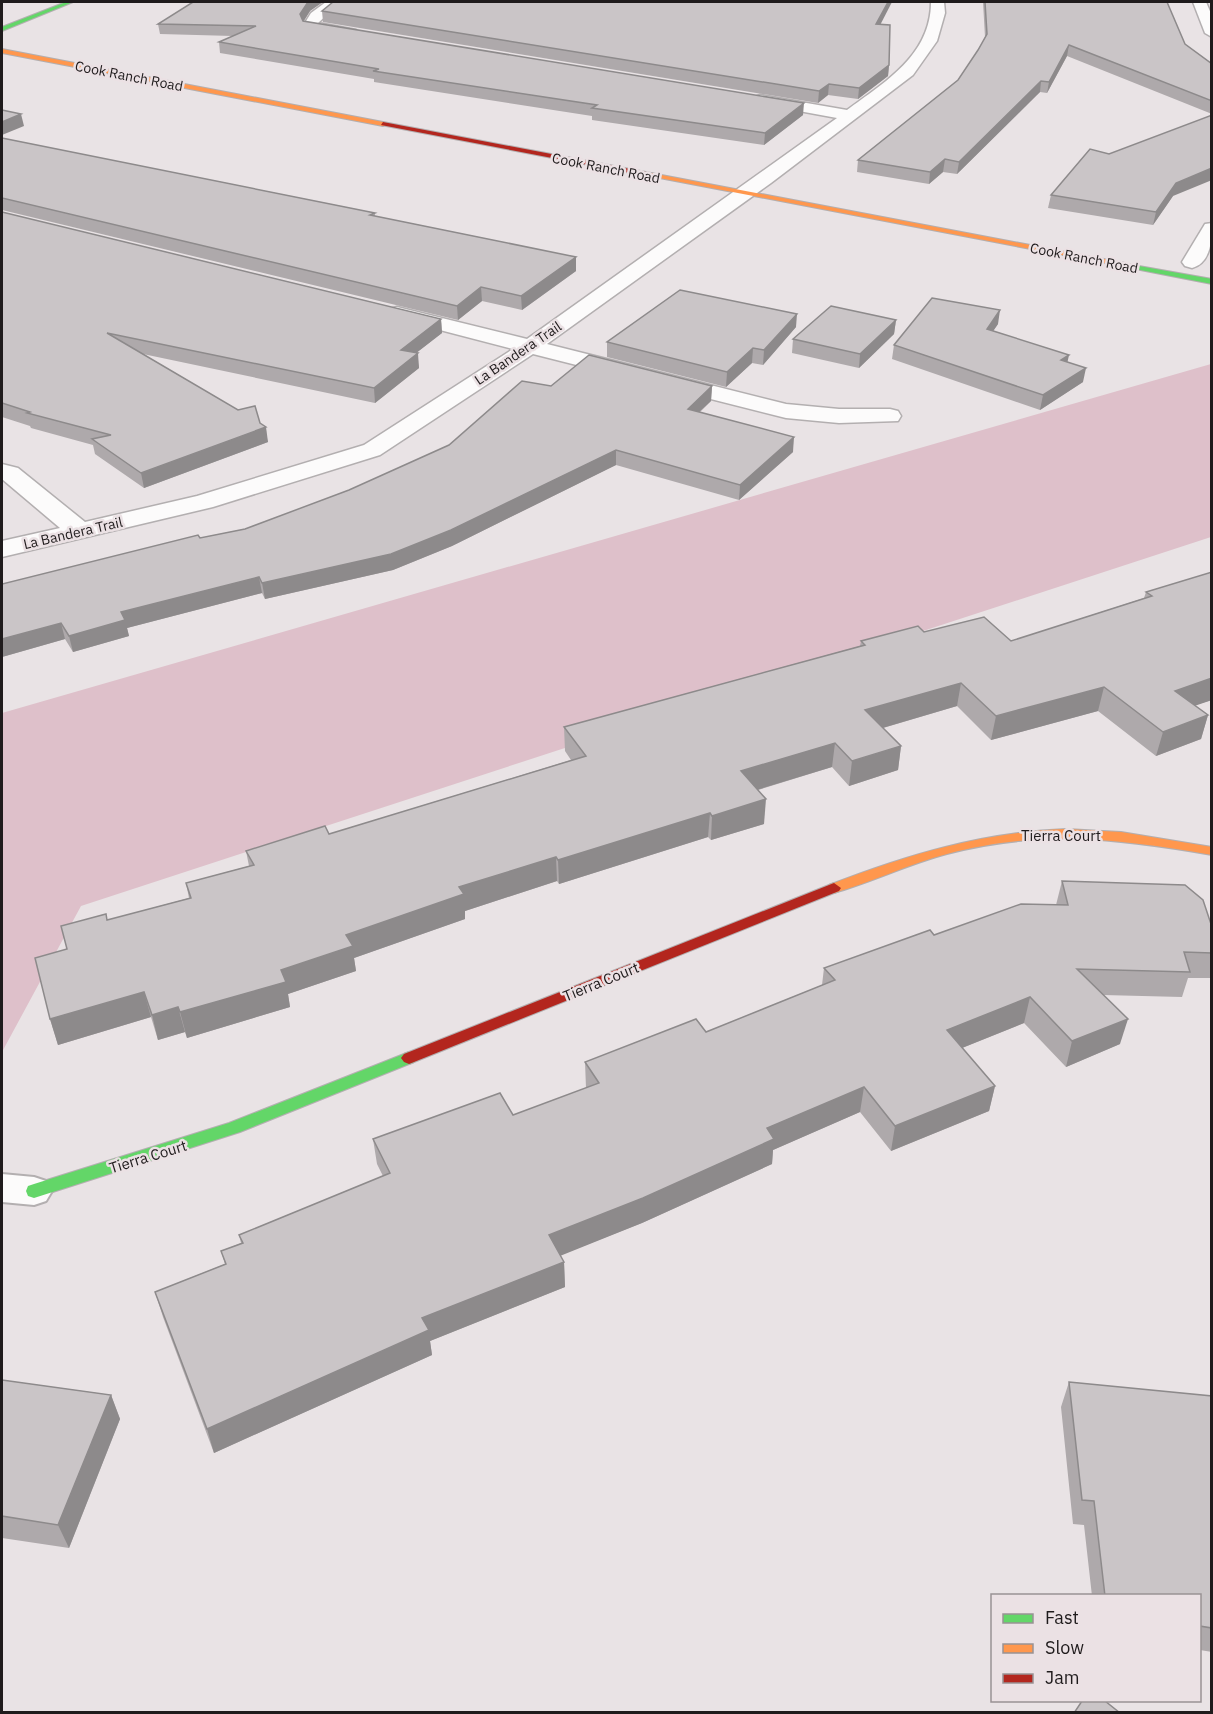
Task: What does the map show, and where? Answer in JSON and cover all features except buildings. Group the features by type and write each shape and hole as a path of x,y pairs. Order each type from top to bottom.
{"street":[{"path":"2,14 33,2"},
{"path":"2,29 70,2"},
{"path":"334,2 316,16 310,26 369,36"},
{"name":"La Bandera Trail","path":"2,549 204,502 372,450 531,346 742,184 765,179 908,72 930,41 938,13 938,2"},
{"path":"1205,8 1212,33"},
{"name":"Cook Ranch Road","path":"2,37 154,66"},
{"name":"Cook Ranch Road","path":"2,51 742,184 1212,282"},
{"path":"743,97 849,115"},
{"path":"765,179 788,183"},
{"path":"1212,228 1186,261 1212,266"},
{"path":"381,309 786,411 839,416 890,416"},
{"path":"2,471 9,473 81,532"},
{"name":"Tierra Court","path":"18,1190 234,1128 868,875 924,855 1004,837 1046,833 1130,838 1212,852"}],"shaded area":[{"path":"1211,364 1211,537 81,906 2,1052 2,713"}],"traffic: fast":[{"path":"2,29 70,2"},
{"path":"1125,265 1212,282"},
{"path":"34,1191 234,1128 409,1058"}],"traffic: slow":[{"path":"2,51 383,124"},
{"path":"651,175 1125,265"},
{"path":"834,888 947,849 1006,837 1036,834 1103,835 1212,851"}],"traffic: jam":[{"path":"383,124 651,175"},
{"path":"409,1058 834,888"}]}
